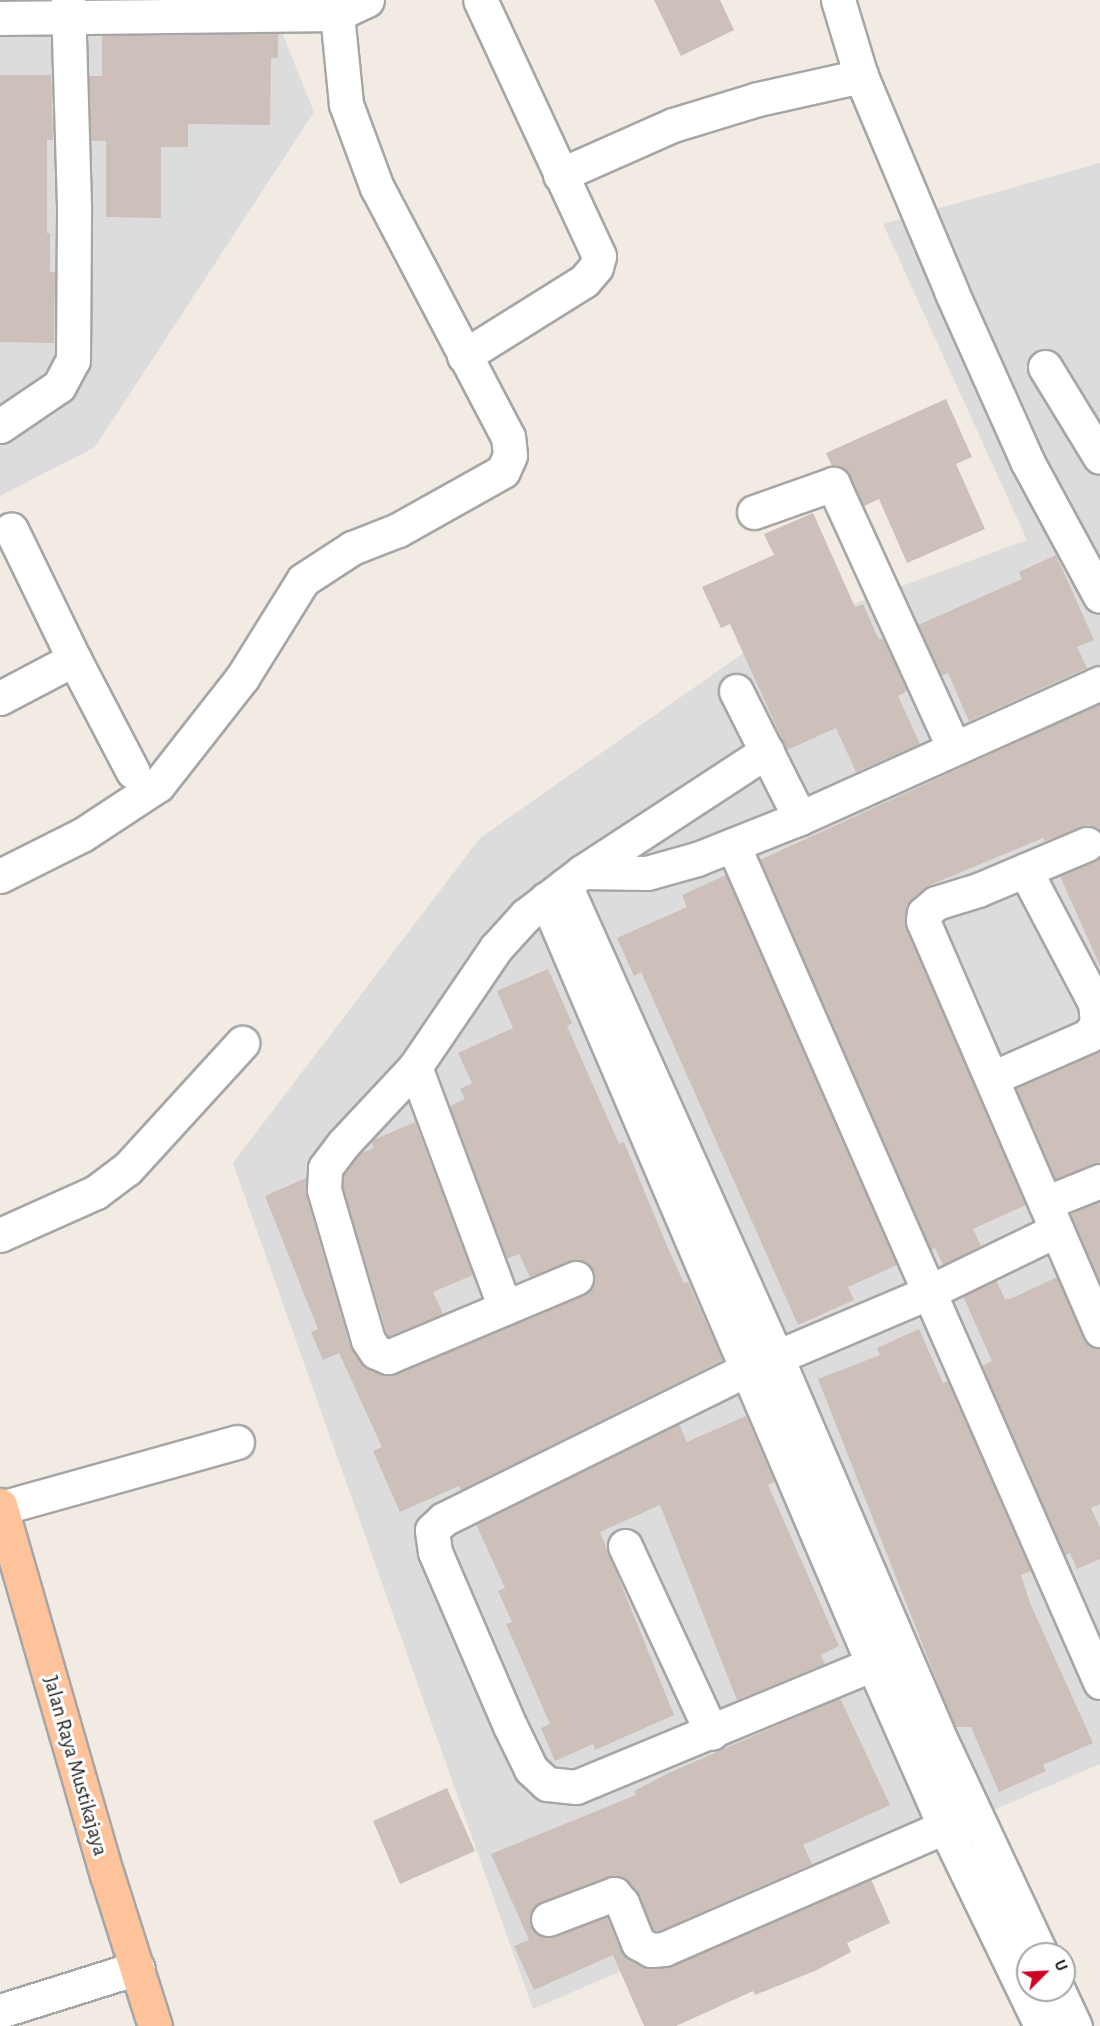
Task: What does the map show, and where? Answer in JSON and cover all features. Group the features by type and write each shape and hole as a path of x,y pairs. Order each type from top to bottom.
{"main road":[{"name":"Jalan Raya Mustikajaya","path":"0,1507 7,1554 155,2026"}],"street":[{"path":"0,18 68,9 337,14 367,0"},
{"path":"464,356 584,281 596,267 600,256 560,176 480,0"},
{"path":"838,0 861,76 1027,461 1100,596"},
{"path":"0,426 59,386 73,360 74,205 68,9"},
{"path":"0,876 82,835 158,785 242,678 303,580 352,548 398,530 503,471 510,455 508,437 377,188 349,114 337,14"},
{"path":"560,176 673,125 758,99 861,76"},
{"path":"1045,367 1100,457"},
{"path":"754,512 833,484 953,746"},
{"path":"11,529 74,659 133,772"},
{"path":"0,698 74,659"},
{"path":"564,886 647,873 733,845 800,818 953,746 1100,683"},
{"path":"736,691 800,818"},
{"path":"576,1278 388,1357 376,1352 368,1340 324,1190 325,1168 344,1143 415,1067 496,948 564,886 767,750"},
{"path":"1087,844 936,903 924,913 923,921 1100,1330"},
{"path":"733,845 927,1293 1100,1682"},
{"path":"992,1078 1088,1036 1097,1024 1095,1003 1025,870"},
{"path":"564,886 777,1358 888,1658 945,1827 1041,2026"},
{"path":"564,886 746,1370 888,1658 975,1813 1035,1942"},
{"path":"0,1235 96,1192 127,1168 242,1043"},
{"path":"415,1067 505,1308"},
{"path":"888,1658 712,1733 576,1787 547,1784 531,1769 510,1726 435,1552 432,1530 444,1519 746,1370 927,1293 1051,1216 1100,1181"},
{"path":"0,1507 237,1442"},
{"path":"625,1546 712,1733"},
{"path":"548,1919 614,1894 622,1903 638,1943 651,1950 664,1949 786,1893 975,1813"},
{"path":"0,2011 136,1968"},
{"path":"1064,2002 1075,2026"}],"shaded area":[{"path":"0,0 269,0 314,112 95,447 0,496"},
{"path":"1100,163 1100,1764 533,2009 233,1163 480,838 769,635 1027,540 883,224"}],"building":[{"path":"654,0 720,0 734,30 681,56"},
{"path":"278,33 278,58 271,58 270,125 188,124 188,147 161,147 161,218 106,217 106,141 91,141 89,76 102,76 102,36"},
{"path":"0,75 51,75 53,140 47,140 47,233 50,233 50,272 55,272 54,343 0,342"},
{"path":"946,399 972,457 956,464 985,529 907,563 879,499 864,506 850,476 844,469 832,466 826,453"},
{"path":"813,513 855,607 863,604 878,638 884,640 907,691 898,696 920,744 856,772 836,728 787,750 730,624 721,628 702,587 774,555 764,534"},
{"path":"1056,555 1094,640 1077,647 1087,668 969,721 948,673 942,676 918,625 1022,579 1019,572"},
{"path":"1100,704 1100,831 1089,825 1045,841 1043,838 930,885 906,905 906,928 1026,1205 973,1229 981,1246 943,1265 935,1248 931,1250 760,860"},
{"path":"1100,857 1100,966 1060,876"},
{"path":"726,875 897,1265 848,1287 854,1300 798,1325 641,972 634,976 617,938 687,907 682,895"},
{"path":"548,969 572,1023 567,1026 619,1144 624,1142 667,1246 684,1283 688,1282 723,1360 461,1490 459,1486 400,1512 373,1451 382,1447 339,1353 323,1360 311,1332 318,1329 265,1196 306,1178 306,1195 350,1346 361,1363 381,1374 395,1374 591,1290 593,1271 579,1260 530,1277 519,1254 507,1259 450,1106 465,1099 460,1089 472,1083 458,1053 513,1028 497,991"},
{"path":"1100,1051 1100,1163 1055,1179 1016,1088"},
{"path":"415,1122 473,1275 433,1292 443,1314 388,1337 343,1188 343,1175 359,1154 374,1148 371,1141"},
{"path":"1100,1201 1100,1283 1070,1213"},
{"path":"1057,1277 1083,1338 1089,1345 1100,1348 1100,1504 1091,1508 1100,1528 1100,1559 1077,1569 1070,1553 1065,1555 982,1366 992,1361 963,1296 996,1280 1005,1299 1010,1299"},
{"path":"919,1329 943,1383 948,1381 1031,1571 1021,1575 1030,1603 1093,1743 1043,1765 1046,1771 999,1792 971,1727 955,1727 818,1379 880,1355 877,1348"},
{"path":"746,1416 775,1482 768,1485 839,1646 821,1655 825,1664 737,1700 660,1505 600,1532 674,1715 595,1750 593,1744 555,1761 541,1728 550,1724 506,1624 512,1622 498,1591 505,1588 476,1524 679,1424 687,1442"},
{"path":"840,1698 890,1805 803,1845 812,1864 659,1931 653,1930 636,1891 618,1876 541,1902 530,1915 530,1925 537,1934 554,1937 607,1917 621,1951 629,1960 652,1969 671,1966 871,1879 890,1923 847,1943 851,1952 817,1970 755,1995 753,1991 676,2026 644,2026 613,1955 534,1990 514,1946 529,1940 491,1854 636,1795 634,1791 671,1772"},
{"path":"447,1788 475,1851 400,1884 373,1821"}]}
